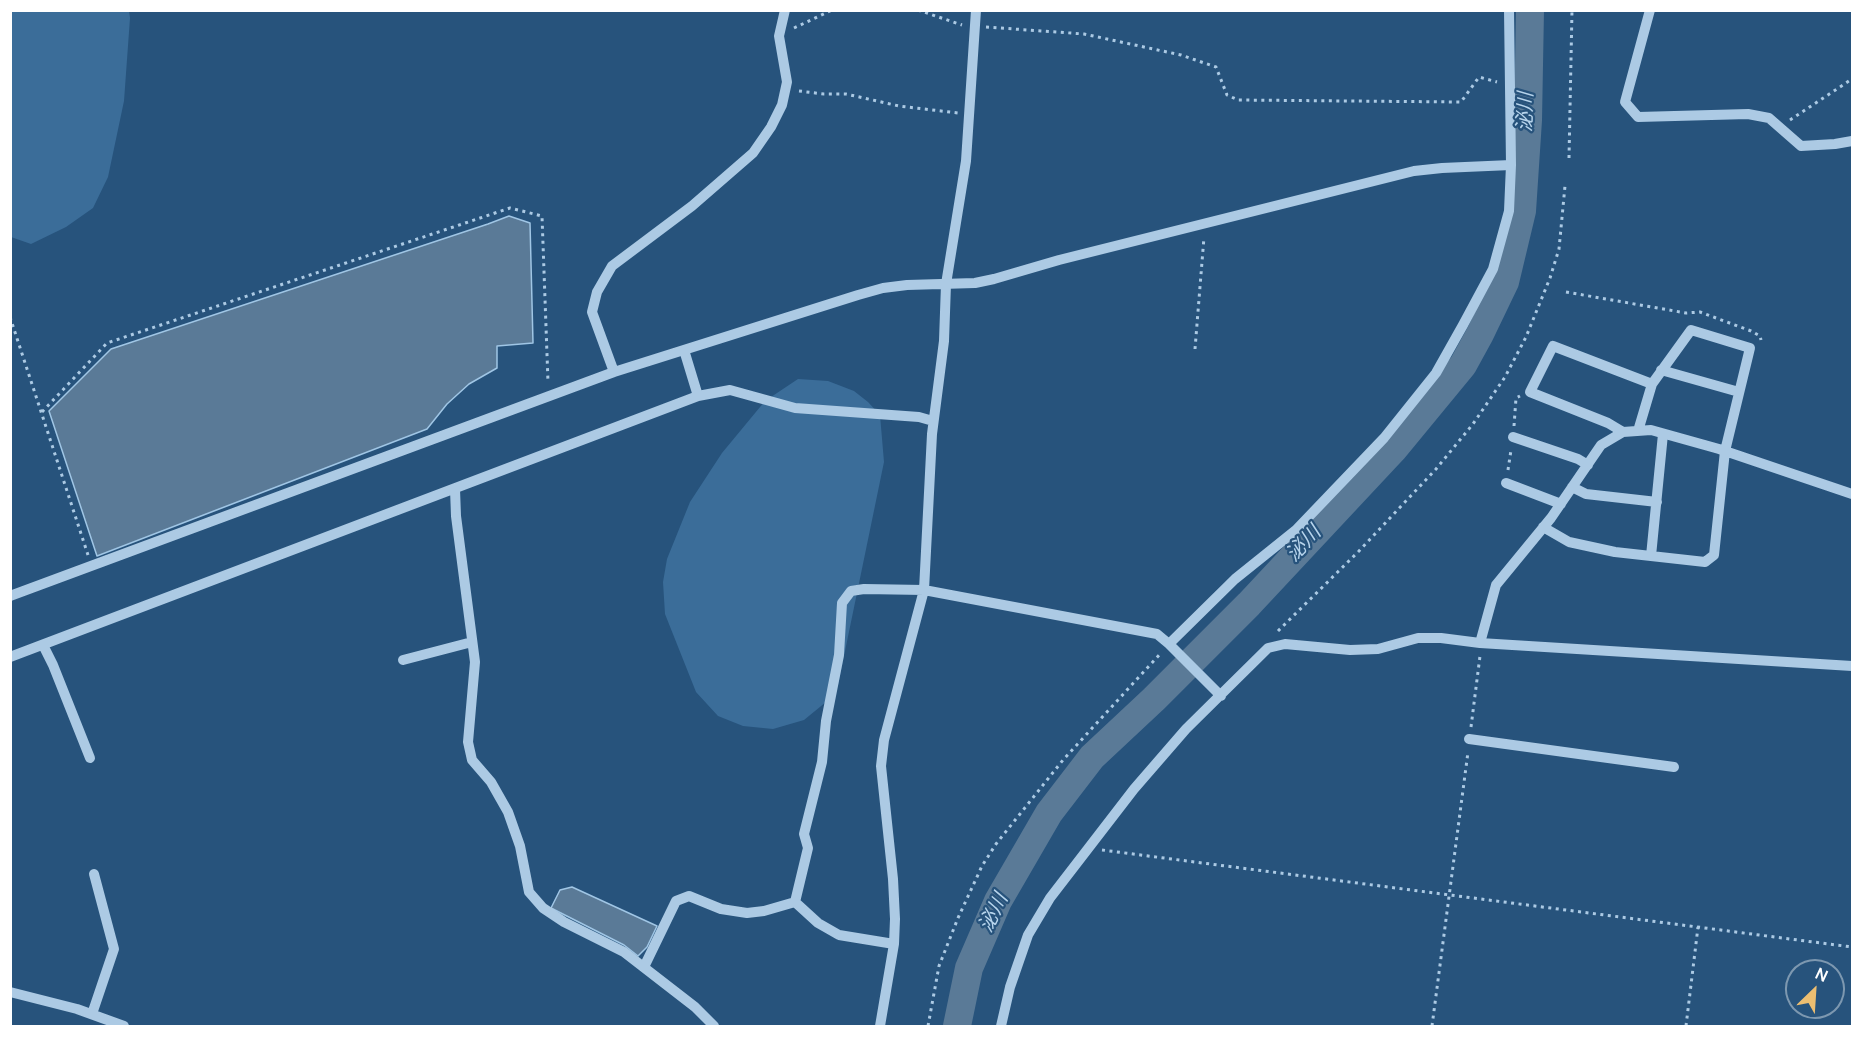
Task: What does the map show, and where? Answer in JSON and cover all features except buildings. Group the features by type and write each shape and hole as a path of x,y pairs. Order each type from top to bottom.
{"street":[{"path":"614,372 592,312 597,292 612,266 692,206 753,153 771,127 782,105 787,82 779,36 785,10"},
{"path":"880,1026 894,944 893,879 881,766 884,740 924,590 933,421 944,341 946,284 966,161 976,10"},
{"path":"1173,648 1235,579 1308,517 1384,438 1436,373 1464,326 1493,268 1509,211 1509,10"},
{"path":"1650,10 1625,102 1638,117 1748,114 1769,118 1801,146 1852,141"},
{"path":"10,596 614,372 883,288 994,279 1059,260 1414,171 1510,165"},
{"path":"1544,527 1569,542 1615,552 1705,562 1714,555 1725,451 1750,348 1691,330 1652,384 1638,431"},
{"path":"1623,432 1608,423 1530,392 1553,346 1652,384"},
{"path":"684,350 698,396"},
{"path":"1661,370 1739,392"},
{"path":"10,657 698,396 730,390 795,408 919,417 933,421"},
{"path":"1480,643 1496,585 1544,527 1601,445 1623,432 1651,430 1725,451 1852,493"},
{"path":"1652,556 1663,434"},
{"path":"1513,437 1578,459 1588,465"},
{"path":"1506,483 1560,504"},
{"path":"1572,487 1586,494 1657,502"},
{"path":"455,489 456,516 475,662 468,742 472,759 491,782 508,812 520,846 529,892 543,908 564,922 624,952 695,1007 714,1026"},
{"path":"795,902 808,848 804,834 822,762 826,721 839,655 842,603 850,591 864,589 924,590 1157,634 1221,696"},
{"path":"1001,1026 1010,987 1028,935 1050,898 1134,789 1186,729 1268,648 1285,644 1350,650 1378,649 1418,638 1441,638 1480,643 1852,666"},
{"path":"403,660 472,642"},
{"path":"43,645 90,758"},
{"path":"1469,739 1674,767"},
{"path":"92,1014 114,949 94,874"},
{"path":"644,968 676,901 689,896 722,909 747,913 764,911 795,902"},
{"path":"795,902 818,923 839,935 894,944"},
{"path":"10,992 92,1014 124,1026"}],"path":[{"path":"779,36 832,10"},
{"path":"918,10 965,26 1084,34 1181,55 1216,67 1227,95 1238,100 1461,102 1479,77 1510,85"},
{"path":"1569,158 1572,10"},
{"path":"1778,127 1852,79"},
{"path":"785,88 824,94 846,94 899,106 969,115"},
{"path":"1268,648 1277,632 1436,470 1473,424 1505,377 1526,337 1550,278 1559,249 1565,186"},
{"path":"42,412 107,343 510,208 542,216 549,396"},
{"path":"1195,349 1206,223"},
{"path":"10,317 91,566"},
{"path":"1431,1026 1480,663 1480,643"},
{"path":"928,1026 939,966 973,887 996,844 1064,760 1173,648"},
{"path":"1088,848 1852,947"},
{"path":"1686,1026 1698,927"}],"shaded area":[{"path":"11,10 129,11 130,18 124,101 108,177 93,208 66,227 31,244 11,237"},
{"path":"509,216 530,223 533,343 497,346 497,368 469,384 447,404 427,429 97,556 49,411 111,349"},
{"path":"798,379 828,381 854,391 868,402 880,415 884,462 838,685 826,702 804,720 773,729 743,726 718,716 696,692 665,614 663,582 667,559 690,502 722,453 765,401"},
{"path":"572,887 657,926 647,947 638,956 624,945 551,908 560,890"}],"waterway":[{"name":"泌川","path":"957,1026 969,968 998,901 1049,813 1092,757 1249,604 1393,450 1463,365 1505,282 1522,211 1528,120 1530,10"}]}
